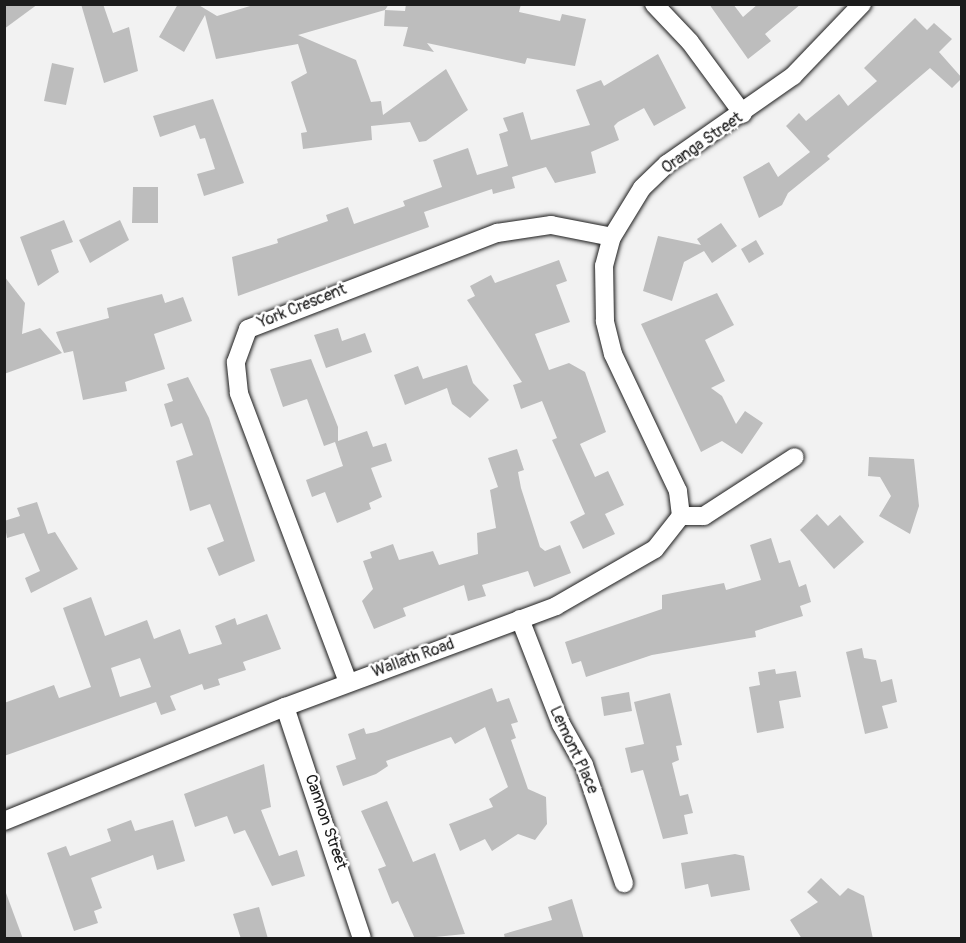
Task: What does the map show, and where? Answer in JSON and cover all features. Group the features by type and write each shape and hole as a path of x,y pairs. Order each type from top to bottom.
{"street":[{"path":"654,4 690,42 743,114"},
{"name":"Oranga Street","path":"681,516 678,491 613,354 604,321 604,266 612,237 642,188 667,164 743,114 827,46 862,4"},
{"name":"York Crescent","path":"348,682 239,393 236,362 248,329 497,233 551,225 612,237"},
{"path":"681,516 704,516 795,458"},
{"name":"Wallath Road","path":"4,821 285,706 520,620 632,565 674,532 681,516"},
{"name":"Lemont Place","path":"520,620 561,724 584,765 624,883"},
{"name":"Cannon Street","path":"285,706 362,939"}],"building":[{"path":"4,4 38,4 4,29"},
{"path":"81,4 103,4 113,33 129,27 138,71 104,83"},
{"path":"178,4 197,4 217,16 257,4 389,4 385,10 298,35 356,60 371,102 381,101 383,115 446,69 468,110 426,141 419,142 410,122 371,126 372,140 303,149 301,133 307,132 291,82 307,73 298,44 216,59 205,15 184,52 159,37"},
{"path":"406,4 521,4 519,12 560,21 562,14 586,19 575,66 527,58 525,64 427,43 434,52 403,46 408,27 384,26 385,10 405,11"},
{"path":"709,4 733,4 743,17 758,4 801,4 765,34 771,41 748,59"},
{"path":"915,18 927,30 934,23 952,39 939,52 962,78 952,88 930,68 827,156 830,159 788,193 782,205 759,218 743,177 769,162 778,177 810,152 786,126 799,113 806,121 839,94 848,106 877,81 864,68"},
{"path":"658,54 686,108 654,126 644,108 618,122 614,126 619,140 591,152 596,173 555,183 546,167 512,177 515,188 493,194 492,189 424,212 429,227 238,296 232,257 278,243 277,239 328,221 326,215 348,207 354,224 405,206 403,201 442,187 433,160 468,148 477,175 508,166 499,134 508,131 503,118 523,112 531,140 590,125 576,90 601,80 604,86"},
{"path":"52,63 74,68 66,105 44,101"},
{"path":"213,99 244,183 204,196 197,174 215,169 205,138 200,139 195,125 160,137 153,116"},
{"path":"133,187 158,187 158,223 132,223"},
{"path":"64,220 73,242 51,250 59,272 38,286 20,237"},
{"path":"120,220 129,240 90,263 79,240"},
{"path":"721,223 737,246 712,263 704,251 684,262 672,301 643,291 658,236 701,245 697,239"},
{"path":"756,240 764,254 749,263 741,249"},
{"path":"559,260 567,281 556,285 570,322 535,334 549,370 569,363 585,372 606,432 580,444 595,477 608,471 624,505 605,514 615,534 583,549 570,522 585,514 552,440 557,438 542,401 521,409 513,385 522,382 467,300 475,296 470,286 491,275 495,283"},
{"path":"4,276 25,303 22,334 40,328 62,353 4,374"},
{"path":"717,293 734,325 705,340 725,381 711,388 722,396 736,424 745,411 763,423 742,454 722,441 701,452 641,324"},
{"path":"162,294 165,303 183,297 192,321 154,334 165,369 125,382 127,391 83,400 73,351 64,353 56,332 109,318 107,308"},
{"path":"338,328 342,341 365,333 372,352 326,368 314,335"},
{"path":"311,359 338,427 338,441 367,431 373,447 386,443 392,461 371,468 382,497 369,503 371,509 337,523 325,492 312,497 306,480 343,466 335,442 324,446 307,399 283,407 270,369"},
{"path":"467,365 473,383 489,400 470,418 452,404 447,388 405,405 394,375 418,366 423,379"},
{"path":"188,377 209,418 255,561 219,576 207,548 224,541 210,504 190,511 176,461 193,455 182,423 171,427 164,404 173,401 167,384"},
{"path":"517,449 524,470 518,472 521,488 540,547 545,551 560,545 571,573 534,587 528,571 482,585 486,596 468,601 464,585 403,608 406,616 374,629 362,601 373,589 363,561 372,558 370,552 393,544 399,560 433,551 439,565 478,554 477,533 496,528 490,490 498,487 488,458"},
{"path":"869,457 914,459 919,506 910,534 879,516 891,496 880,477 868,476"},
{"path":"37,502 48,534 55,532 78,569 31,593 25,578 40,571 24,533 7,538 4,521 20,516 17,508"},
{"path":"817,514 828,526 840,515 864,542 834,569 800,530"},
{"path":"771,538 779,563 790,560 799,587 806,584 811,602 800,606 803,616 755,631 756,637 652,655 586,677 581,661 572,664 565,642 662,609 662,595 724,583 726,590 761,580 750,545"},
{"path":"91,597 105,636 147,620 154,639 180,629 189,654 222,644 215,626 235,618 237,625 267,614 281,649 243,662 246,670 218,679 220,685 204,690 202,684 170,696 176,710 161,715 156,702 4,756 4,703 54,685 59,698 91,687 63,608","holes":["140,658 151,687 120,697 111,668"]},
{"path":"862,648 864,658 876,660 881,682 892,679 897,702 882,706 888,728 865,734 846,652"},
{"path":"775,669 776,674 796,671 801,697 779,701 784,728 757,733 749,687 760,685 758,672"},
{"path":"492,688 497,702 509,698 518,722 511,724 516,738 511,740 528,789 546,797 547,824 535,840 518,834 492,851 485,839 460,851 449,824 493,807 489,799 508,787 485,727 455,744 451,737 386,761 388,766 376,774 343,786 336,766 356,759 348,734 364,728 366,734 376,732"},
{"path":"629,692 632,711 604,716 601,697"},
{"path":"670,693 682,745 676,746 679,760 672,763 680,796 688,794 693,813 684,815 688,834 663,839 643,770 631,773 625,748 644,744 634,702"},
{"path":"264,764 271,807 261,810 279,856 297,850 305,876 272,886 245,830 234,834 227,816 195,827 184,794"},
{"path":"387,801 413,862 435,853 465,934 415,939 398,901 392,904 378,869 386,866 361,811"},
{"path":"131,820 135,831 173,820 185,861 157,870 153,855 91,878 102,908 94,911 98,923 74,931 47,853 66,846 70,856 111,841 107,829"},
{"path":"735,854 744,856 750,890 711,897 708,884 685,889 681,863"},
{"path":"821,878 840,896 848,888 864,896 873,939 802,939 790,920 818,902 807,892"},
{"path":"4,893 6,893 23,939 4,939"},
{"path":"572,899 584,939 505,939 504,934 552,920 548,907"},
{"path":"259,907 268,939 241,939 233,914"}]}
